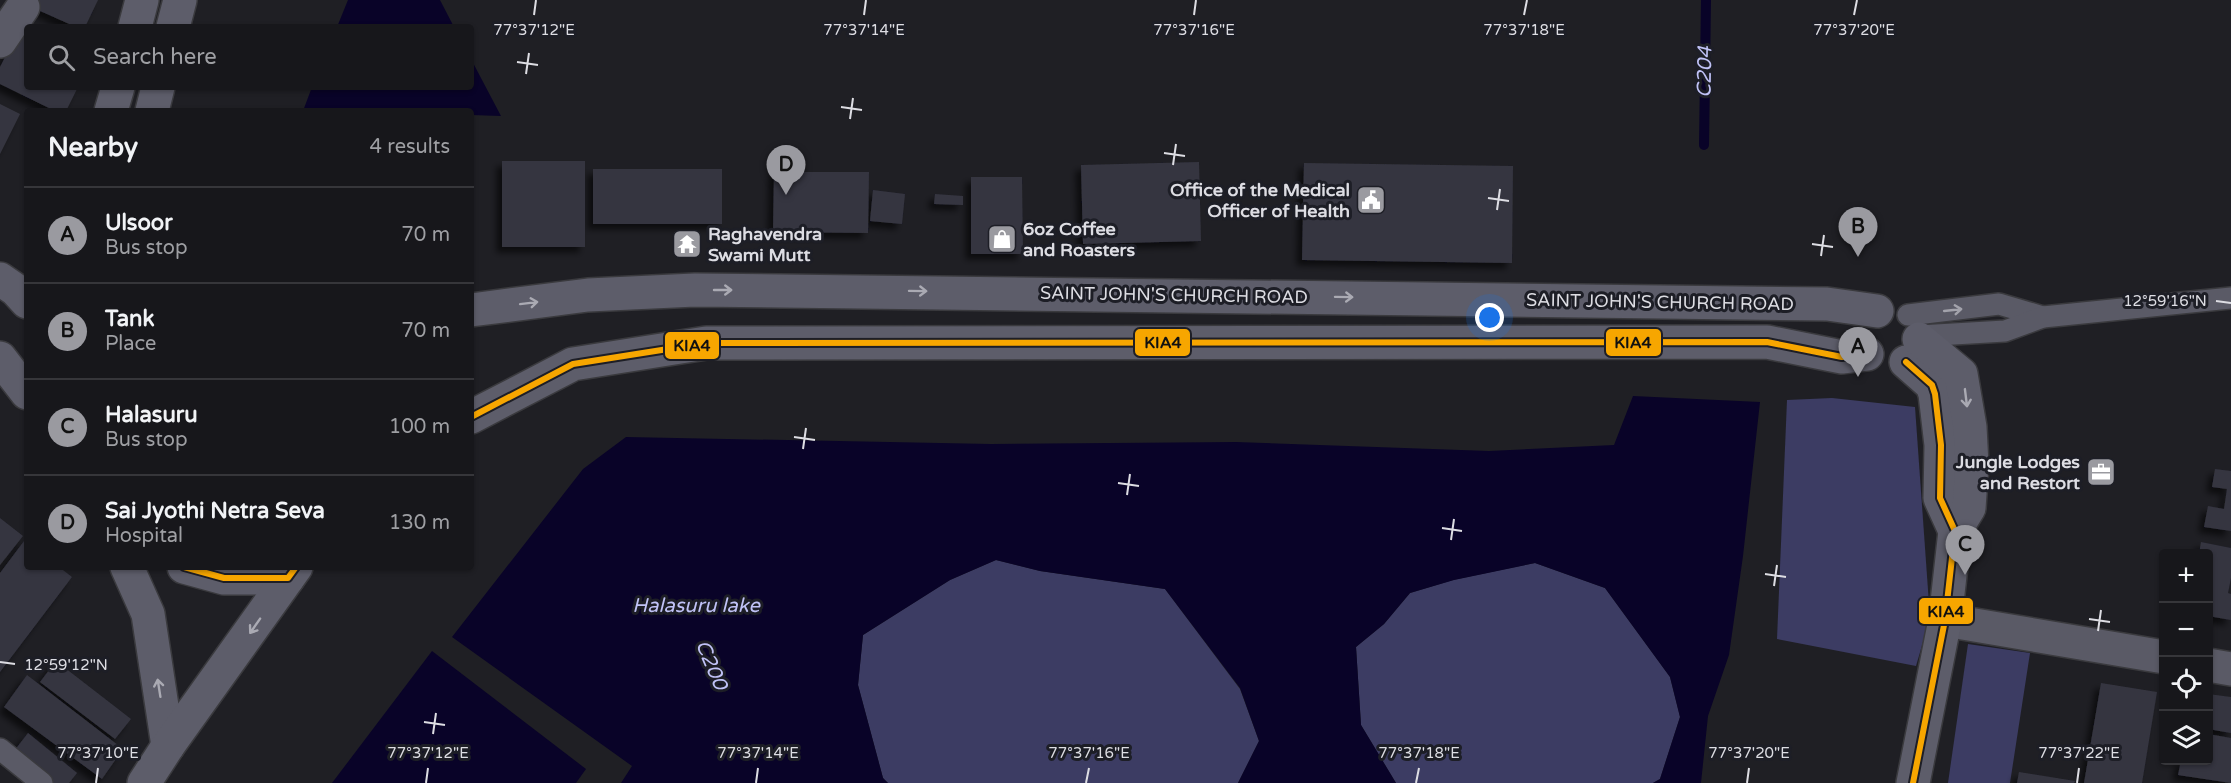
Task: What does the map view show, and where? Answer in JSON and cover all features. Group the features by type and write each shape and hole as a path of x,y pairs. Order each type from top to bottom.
{"main road":[{"path":"136,24 142,0"},
{"path":"174,24 180,0"},
{"path":"112,108 117,90"},
{"path":"153,108 157,90"},
{"path":"0,279 16,290 24,299"},
{"name":"SAINT JOHN'S CHURCH ROAD","path":"474,310 588,295 707,290 1803,303 1827,304 1906,333"},
{"path":"1906,333 1889,367 1873,361 1867,354 1861,339 1862,331 1870,316 1906,333 1961,374 1964,380 1971,427 1972,465 1969,508 1955,531 1945,620 1913,783"},
{"path":"474,415 573,364 706,343 1767,342 1842,357 1867,354"},
{"path":"0,358 24,389"},
{"path":"128,570 148,614 168,746"},
{"path":"195,570 224,578 292,572"},
{"path":"144,783 292,572"}],"street":[{"path":"0,41 23,7"},
{"path":"1945,620 2159,656"},
{"path":"2213,666 2231,669"}],"lane":[{"path":"1906,333 1999,304 2043,317 2231,298"},
{"path":"0,749 42,783"}],"shaded area":[{"path":"1832,398 1915,407 1930,618 1916,666 1777,639 1787,400"},
{"path":"996,560 1040,571 1165,589 1240,689 1259,741 1238,783 888,783 883,778 858,685 863,635 950,580"},
{"path":"1535,563 1605,588 1670,677 1680,717 1660,779 1653,783 1396,783 1361,725 1356,647 1384,624 1410,593 1453,580"},
{"path":"1968,644 2030,653 2010,783 1948,783"}],"water":[{"path":"348,0 440,0 452,24 338,24"},
{"path":"474,65 501,116 474,115 474,108 304,108 311,90 474,90"},
{"name":"Halasuru lake","path":"1633,396 1760,402 1743,556 1729,655 1708,716 1701,783 1653,783 1660,779 1680,717 1670,677 1605,588 1535,563 1454,580 1410,593 1384,624 1356,647 1361,725 1396,783 1238,783 1259,741 1240,688 1165,589 1040,571 996,560 950,580 863,635 858,685 883,778 888,783 621,783 632,766 452,637 583,469 626,437 991,444 1236,442 1489,451 1614,445"},
{"path":"432,651 586,769 576,783 332,783"}],"building":[{"path":"21,0 98,0 86,24 69,24 20,2"},
{"path":"24,20 33,24 24,24 24,90 76,90 68,108 49,108 0,84 0,67"},
{"path":"0,104 20,114 0,154"},
{"path":"502,161 585,161 585,247 502,247"},
{"path":"1199,162 1201,241 1083,244 1081,165"},
{"path":"1304,163 1513,166 1512,263 1302,260"},
{"path":"593,169 722,169 722,224 593,224"},
{"path":"774,172 869,172 868,233 773,232"},
{"path":"971,177 1022,177 1023,254 971,254"},
{"path":"873,190 905,194 902,224 870,221"},
{"path":"935,194 963,196 963,205 934,204"},
{"path":"2215,469 2231,471 2231,531 2204,527 2208,506 2224,509 2227,489 2212,487"},
{"path":"0,518 23,536 0,565"},
{"path":"24,541 24,570 63,570 72,577 0,672 0,573"},
{"path":"2201,542 2231,548 2231,578 2228,593 2231,594 2231,620 2213,617 2213,549 2200,549"},
{"path":"56,661 131,719 115,739 40,682"},
{"path":"27,675 123,749 102,779 4,707"},
{"path":"2101,683 2157,692 2142,783 2084,783"},
{"path":"2213,695 2231,697 2231,733 2213,730"},
{"path":"28,733 77,773 69,783 53,783 14,751"},
{"path":"2213,735 2231,738 2231,783 2178,775 2180,765 2213,765"},
{"path":"2019,772 2075,781 2074,783 2017,783"}],"waterway":[{"name":"C204","path":"1704,145 1706,0"}],"transit line":[{"name":"KIA4","path":"474,415 573,364 706,343 1767,342 1842,357 1867,354"},
{"name":"KIA4","path":"1906,362 1932,385 1935,394 1941,445 1940,498 1955,531 1945,620 1913,783"},
{"name":"KIA4","path":"195,570 224,578 288,578 294,570"}],"place":[{"name":"Sai Jyothi Netra Seva","path":"786,195"},
{"name":"Office of the Medical Officer of Health","path":"1371,200"},
{"name":"6oz Coffee and Roasters","path":"1002,239"},
{"name":"Raghavendra Swami Mutt","path":"687,244"},
{"name":"Tank","path":"1858,257"},
{"name":"Ulsoor","path":"1858,377"},
{"name":"Jungle Lodges and Restort","path":"2101,472"},
{"name":"Halasuru","path":"1965,575"}],"water label":[{"name":"C200","path":"711,665"}]}
